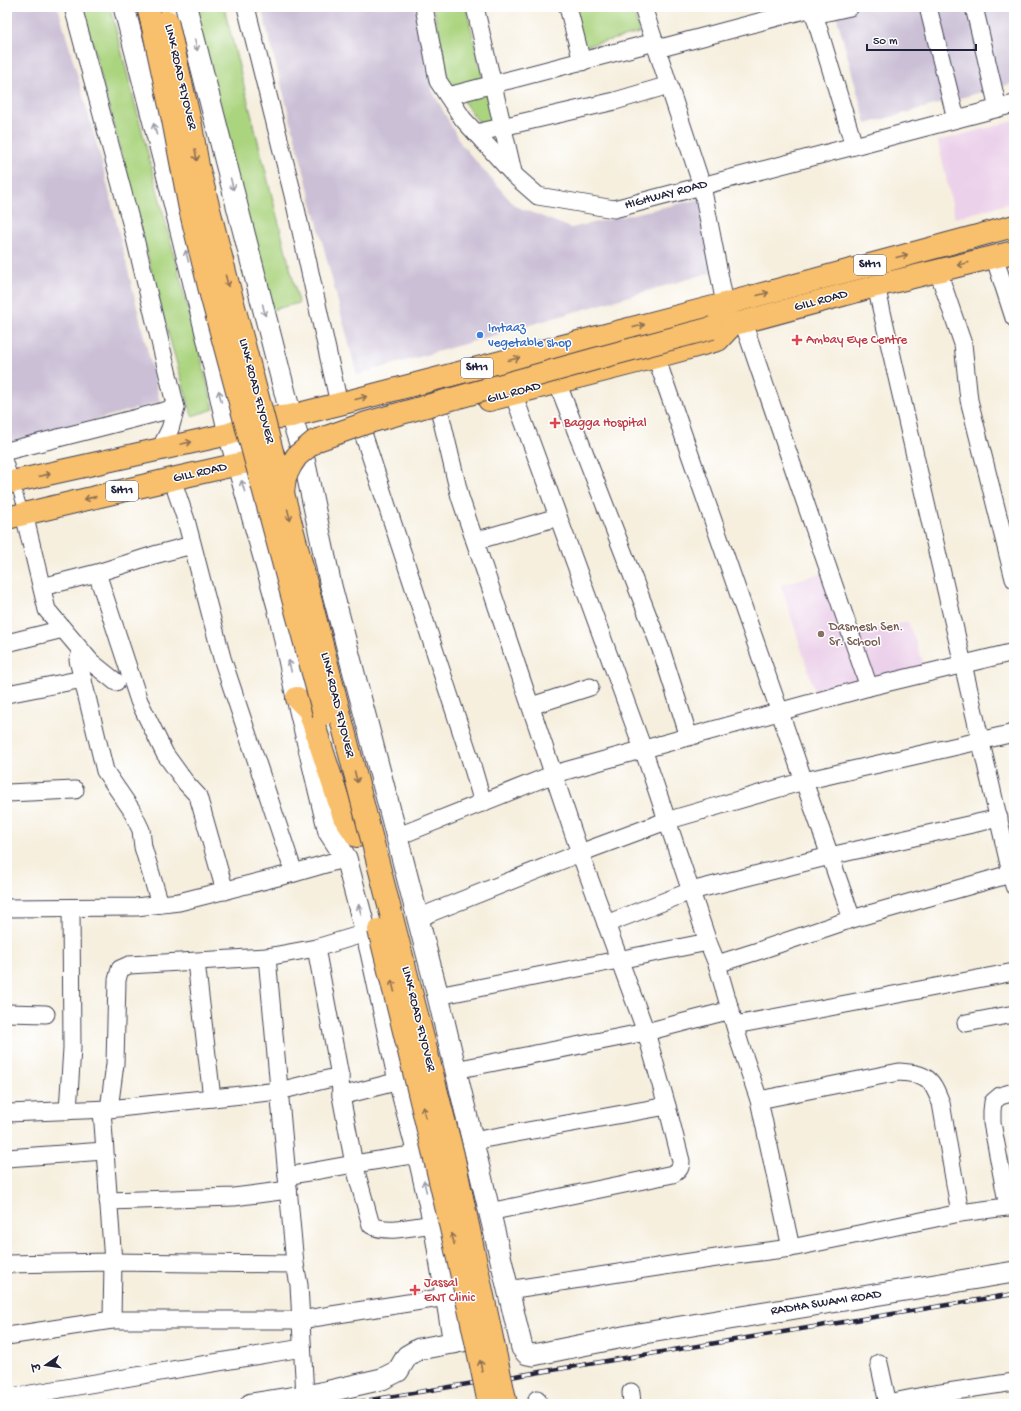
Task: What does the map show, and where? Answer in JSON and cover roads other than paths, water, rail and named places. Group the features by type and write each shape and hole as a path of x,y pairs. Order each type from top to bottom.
{"main road":[{"name":"LINK ROAD FLYOVER","path":"148,7 173,120 190,209 211,296 357,836 429,1134 489,1404"},
{"name":"LINK ROAD FLYOVER","path":"164,7 191,126 198,166 453,1155 506,1404"},
{"name":"GILL ROAD","path":"11,482 229,434 270,418 291,416 339,404 725,304 1014,226"},
{"name":"GILL ROAD","path":"16,516 238,464 295,453 363,433 513,393 656,358 718,340 738,323 1004,254"},
{"path":"283,493 285,477 291,465 298,456 315,442 366,423 595,359 712,328 738,323"},
{"path":"297,698 309,710 344,817 357,836"}],"street":[{"path":"73,7 133,230 176,408 170,429 160,449"},
{"path":"124,7 208,341 229,434 278,607 297,698 329,832 346,858 366,933 399,1082 418,1154 434,1224 454,1343"},
{"name":"RADHA SWAMI ROAD","path":"186,7 291,416 302,450 331,586 438,996 438,1027 455,1070 522,1348 527,1354 533,1355 638,1334 1014,1272"},
{"path":"246,7 293,195 339,404"},
{"name":"HIGHWAY ROAD","path":"424,7 438,81 463,119 514,174 538,196 614,209 1006,106"},
{"path":"475,7 514,174"},
{"path":"568,7 582,62"},
{"path":"643,7 702,186 725,304"},
{"path":"448,96 582,62 813,10 850,7"},
{"path":"928,7 956,119"},
{"path":"974,7 1006,106"},
{"path":"813,10 854,146"},
{"path":"476,133 615,101 669,85"},
{"path":"1004,254 1014,318"},
{"path":"938,271 963,344 969,400 1009,534 1014,579"},
{"path":"717,964 852,920 1013,878 876,286"},
{"path":"738,323 869,688"},
{"path":"656,358 852,920"},
{"path":"557,382 662,652 689,737"},
{"path":"513,393 643,749 708,942 717,964 759,1100 791,1248"},
{"path":"7,450 176,408"},
{"path":"440,413 460,497 580,853 646,1032 680,1151 681,1167 678,1171 663,1176 489,1212"},
{"path":"363,433 469,755 483,803"},
{"path":"172,479 192,545 222,658 294,873"},
{"path":"16,516 42,587 47,610 91,662 116,682"},
{"path":"475,542 558,517"},
{"path":"42,587 97,573 192,545"},
{"path":"97,573 139,701 165,754 186,783 198,796 225,891"},
{"path":"7,643 63,629"},
{"path":"82,651 78,660 105,771 131,809 141,830 143,847 160,904"},
{"path":"396,837 554,774 869,688 1014,652"},
{"path":"7,694 83,679"},
{"path":"531,706 590,687"},
{"path":"418,920 430,913 580,853 667,821 804,781 1014,733"},
{"path":"7,793 75,790"},
{"path":"606,924 691,892 830,856 999,818"},
{"path":"7,908 136,907 179,902 294,873 346,858"},
{"path":"68,1111 72,1048 71,908"},
{"path":"112,1320 113,1262 104,1151 105,1110 115,1064 117,980 120,969 128,965 267,957 316,948 366,933"},
{"path":"438,996 708,942"},
{"path":"316,948 340,1076 341,1096 354,1164 371,1225 377,1229 386,1230 434,1224"},
{"path":"267,957 287,1183 295,1264 299,1285 305,1396"},
{"path":"196,962 212,1098"},
{"path":"455,1070 646,1032 1014,972"},
{"path":"7,1013 46,1014"},
{"path":"966,1023 1014,1014"},
{"path":"759,1100 899,1072 922,1075 930,1080 941,1103 960,1213"},
{"path":"7,1113 105,1110 279,1091 340,1076"},
{"path":"341,1096 399,1082"},
{"path":"508,1290 791,1248 960,1213 1011,1206 1008,1167 992,1123 992,1111 993,1102 1000,1096 1014,1092"},
{"path":"472,1142 667,1106"},
{"path":"7,1158 104,1151"},
{"path":"108,1201 234,1197 354,1164 418,1154"},
{"path":"7,1264 113,1262 295,1264"},
{"path":"7,1336 112,1320 300,1320 446,1297"},
{"path":"251,1404 305,1396 382,1379 398,1371 407,1356 419,1350 517,1329"},
{"path":"7,1398 302,1348"},
{"path":"879,1363 888,1404 928,1395 1014,1382"}],"lane":[{"path":"7,457 16,516"},
{"path":"390,1042 438,1027"}],"railway":[{"path":"346,1404 1014,1294"}],"place":[{"name":"Imtaaz vegetable shop","path":"480,335"},
{"name":"Ambay Eye Centre","path":"797,340"},
{"name":"Bagga Hospital","path":"555,423"},
{"name":"Dasmesh Sen. Sr. School","path":"821,634"},
{"name":"Jassal ENT Clinic","path":"415,1290"}]}
